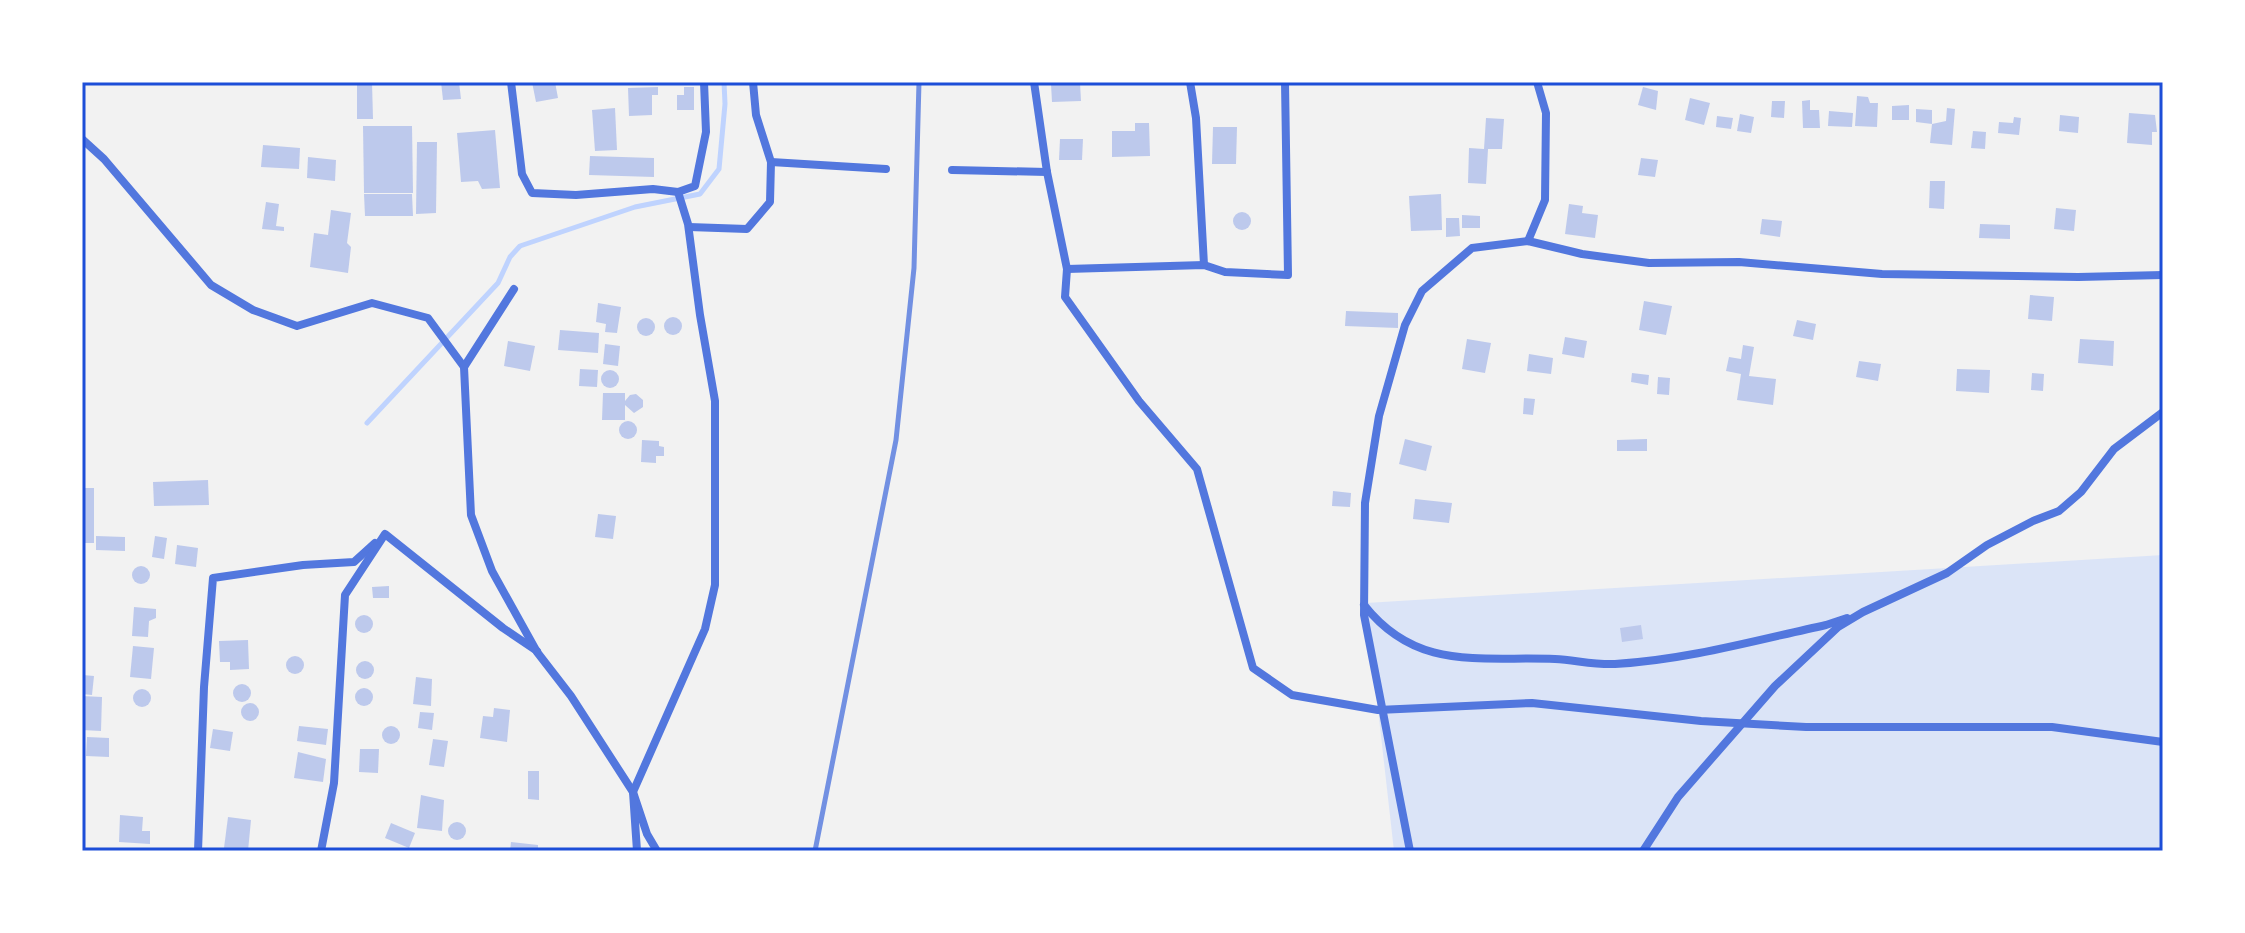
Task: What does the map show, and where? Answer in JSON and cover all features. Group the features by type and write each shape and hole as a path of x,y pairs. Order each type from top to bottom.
{"street":[{"path":"511,82 522,174 532,193 576,195 653,189 678,192 695,186 706,132 704,82"},
{"path":"689,227 747,229 770,202 771,162 756,115 753,82"},
{"path":"1034,82 1047,172 1067,269 1065,297 1139,401 1197,469 1253,668 1292,695 1383,710 1532,703 1806,727 2052,727 2163,742"},
{"path":"1190,82 1196,118 1204,265"},
{"path":"1067,269 1204,265 1225,272 1288,275 1285,82"},
{"path":"1528,241 1545,200 1546,113 1539,84"},
{"path":"82,139 104,159 211,285 253,310 297,326 372,303 428,318 464,367"},
{"path":"771,162 886,169"},
{"path":"952,170 1047,172"},
{"path":"637,851 633,792 678,684 705,629 715,585 715,401 689,227 678,192"},
{"path":"1410,851 1364,605 1365,503 1379,416 1405,325 1422,291 1472,248 1528,241 1582,254 1649,263 1739,262 1897,275 2163,275"},
{"path":"514,289 464,367 471,515 492,571 537,652 571,696 633,792 647,834 657,851"},
{"path":"1364,605 1395,636 1411,645 1446,656 1510,661 1556,659 1584,664 1617,664 1687,654 1826,625 1863,612 1947,573 1987,545 2059,511 2081,492 2114,449 2163,412"},
{"path":"385,534 537,652"},
{"path":"198,851 204,687 213,578 303,565 354,562 385,534"},
{"path":"321,851 334,783 345,595 385,534"},
{"path":"1643,851 1678,797 1775,686 1838,627 1863,612"}],"shaded area":[{"path":"2163,555 2163,851 1394,851 1366,603"}],"building":[{"path":"357,82 372,82 373,119 357,119"},
{"path":"441,82 459,82 461,99 443,100"},
{"path":"532,82 555,82 558,98 536,102"},
{"path":"1080,83 1081,101 1052,102 1051,84"},
{"path":"658,87 658,95 652,95 652,115 629,116 628,88"},
{"path":"684,87 694,87 694,110 677,110 677,95 684,95"},
{"path":"1643,87 1658,91 1656,110 1638,105"},
{"path":"1857,96 1868,97 1870,103 1878,103 1877,127 1855,126"},
{"path":"1690,98 1710,103 1704,125 1685,120"},
{"path":"1810,100 1810,110 1819,110 1820,128 1803,128 1802,101"},
{"path":"1772,101 1785,101 1784,118 1771,117"},
{"path":"1909,105 1909,120 1892,120 1892,106"},
{"path":"615,108 617,150 595,151 592,110"},
{"path":"1947,108 1955,109 1952,145 1930,143 1932,124 1946,121"},
{"path":"1916,109 1932,110 1932,124 1916,122"},
{"path":"1829,111 1853,113 1852,127 1828,126"},
{"path":"2129,113 2155,115 2157,132 2152,132 2152,145 2127,143"},
{"path":"1740,114 1754,117 1751,133 1737,131"},
{"path":"2060,115 2079,117 2078,133 2059,131"},
{"path":"1717,116 1733,118 1731,129 1716,127"},
{"path":"2014,117 2021,118 2019,135 1998,133 1999,122 2013,123"},
{"path":"1486,118 1504,119 1502,149 1488,149 1486,184 1468,183 1469,148 1484,149"},
{"path":"1135,123 1149,123 1150,156 1112,157 1112,131 1135,131"},
{"path":"363,126 412,126 413,193 364,193"},
{"path":"1213,127 1237,127 1236,164 1212,164"},
{"path":"495,130 500,188 482,189 478,181 461,182 457,133"},
{"path":"1973,131 1986,132 1985,149 1971,148"},
{"path":"1060,139 1083,139 1082,160 1059,160"},
{"path":"417,142 437,142 436,213 416,214"},
{"path":"263,145 300,148 299,169 261,167"},
{"path":"590,156 654,158 654,177 589,175"},
{"path":"308,157 336,160 335,181 307,178"},
{"path":"1641,158 1658,160 1655,177 1638,175"},
{"path":"1930,181 1945,181 1944,209 1929,208"},
{"path":"364,194 412,194 413,216 365,216"},
{"path":"1441,194 1442,230 1411,231 1409,196"},
{"path":"266,202 279,204 276,226 284,227 284,231 262,229"},
{"path":"1569,204 1583,206 1582,213 1598,215 1595,238 1565,234"},
{"path":"2056,208 2076,210 2074,231 2054,229"},
{"path":"331,210 351,213 347,243 351,247 348,273 310,267 314,233 328,235"},
{"path":"1242,212 1251,221 1242,230 1233,221"},
{"path":"1462,215 1480,216 1480,228 1462,228"},
{"path":"1446,218 1459,218 1460,236 1446,237"},
{"path":"1762,219 1782,221 1780,237 1760,234"},
{"path":"1980,224 2010,225 2010,239 1979,238"},
{"path":"2030,295 2054,297 2052,321 2028,319"},
{"path":"1644,301 1672,306 1666,335 1639,330"},
{"path":"598,303 621,307 617,333 605,332 606,324 596,322"},
{"path":"1346,311 1398,313 1398,328 1345,326"},
{"path":"673,317 682,326 673,335 664,326"},
{"path":"646,318 655,327 646,336 637,327"},
{"path":"1797,320 1816,324 1813,340 1793,336"},
{"path":"560,330 599,333 598,353 558,350"},
{"path":"1565,337 1587,341 1584,358 1562,354"},
{"path":"1467,339 1491,343 1485,373 1462,369"},
{"path":"2080,339 2114,341 2113,366 2078,363"},
{"path":"508,341 535,346 530,371 504,366"},
{"path":"605,344 620,346 618,366 603,364"},
{"path":"1743,345 1754,347 1749,376 1776,379 1773,405 1737,400 1741,374 1726,371 1729,357 1741,359"},
{"path":"1529,354 1553,358 1551,374 1527,371"},
{"path":"1859,361 1881,364 1878,381 1856,377"},
{"path":"580,369 598,370 597,387 579,386"},
{"path":"1957,369 1990,370 1989,393 1956,391"},
{"path":"610,370 619,379 610,388 601,379"},
{"path":"1632,373 1649,375 1648,385 1631,382"},
{"path":"2032,373 2044,374 2043,391 2031,390"},
{"path":"1658,377 1670,378 1669,395 1657,394"},
{"path":"603,393 625,393 625,401 636,394 643,400 643,407 634,413 625,405 625,420 602,420"},
{"path":"1524,398 1535,399 1533,415 1523,414"},
{"path":"628,421 637,430 628,439 619,430"},
{"path":"1405,439 1432,446 1426,471 1399,464"},
{"path":"1647,439 1647,451 1617,451 1617,440"},
{"path":"642,440 659,441 659,446 664,447 664,456 656,456 656,463 641,462"},
{"path":"208,480 209,505 154,506 153,482"},
{"path":"82,488 94,488 94,543 82,543"},
{"path":"1333,491 1351,493 1350,507 1332,506"},
{"path":"1415,499 1452,503 1449,523 1413,519"},
{"path":"598,514 616,516 613,539 595,537"},
{"path":"96,536 125,537 125,551 96,550"},
{"path":"155,536 167,538 164,559 152,557"},
{"path":"177,545 198,548 196,567 175,564"},
{"path":"141,566 150,575 141,584 132,575"},
{"path":"389,586 389,598 373,598 372,587"},
{"path":"134,607 156,609 156,618 149,621 148,637 132,636"},
{"path":"364,615 373,624 364,633 355,624"},
{"path":"1641,625 1643,639 1622,642 1620,628"},
{"path":"248,640 249,669 230,670 230,662 220,662 219,641"},
{"path":"133,646 154,648 151,679 130,677"},
{"path":"295,656 304,665 295,674 286,665"},
{"path":"365,661 374,670 365,679 356,670"},
{"path":"83,675 94,676 92,695 82,694"},
{"path":"416,677 432,679 431,706 413,704"},
{"path":"242,684 251,693 242,702 233,693"},
{"path":"364,688 373,697 364,706 355,697"},
{"path":"142,689 151,698 142,707 133,698"},
{"path":"82,696 102,697 101,731 82,730"},
{"path":"250,703 259,712 250,721 241,712"},
{"path":"494,708 510,710 507,742 480,738 483,716 493,717"},
{"path":"420,712 434,713 432,730 418,728"},
{"path":"299,726 328,729 326,745 297,741"},
{"path":"391,726 400,735 391,744 382,735"},
{"path":"213,729 233,732 230,751 210,748"},
{"path":"87,737 109,738 109,757 86,756"},
{"path":"433,739 448,741 444,767 429,765"},
{"path":"360,749 379,749 378,773 359,772"},
{"path":"298,752 326,759 323,782 294,778"},
{"path":"528,771 539,771 539,800 528,799"},
{"path":"421,795 444,800 442,831 417,828"},
{"path":"120,815 143,817 142,831 150,831 150,844 119,842"},
{"path":"228,817 251,820 248,851 224,848"},
{"path":"457,822 466,831 457,840 448,831"},
{"path":"391,823 415,833 409,848 385,838"},
{"path":"511,842 538,845 538,851 510,851"}],"waterway":[{"path":"367,423 498,283 510,257 520,246 635,207 700,194 719,169 724,82"}],"railway":[{"path":"815,851 896,440 914,268 919,82"}]}
